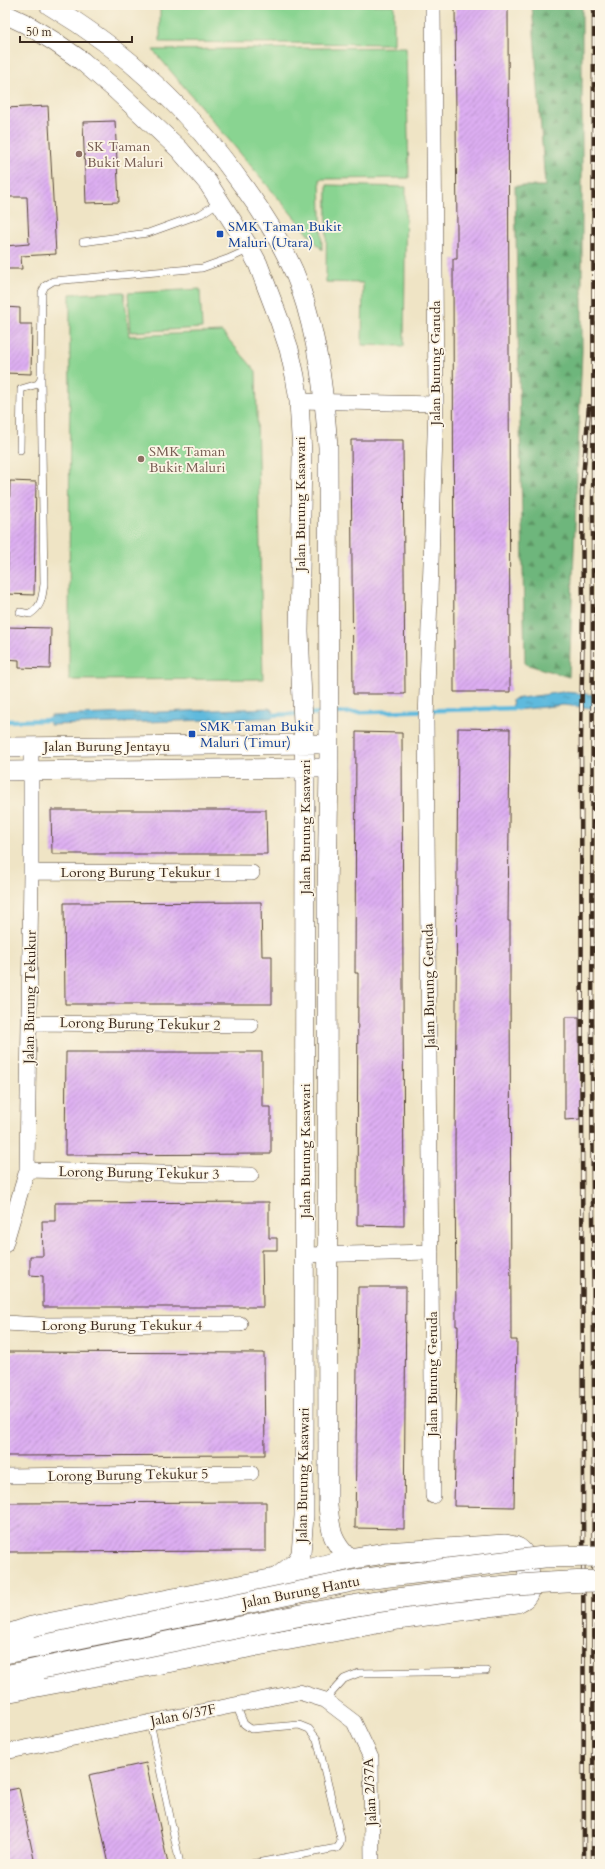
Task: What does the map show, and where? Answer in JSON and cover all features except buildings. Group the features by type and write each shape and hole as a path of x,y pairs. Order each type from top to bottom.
{"main road":[{"path":"5,1636 32,1627 275,1579 349,1559 385,1553 505,1545 518,1548 525,1555 528,1562 528,1592 525,1597 517,1602 398,1619 5,1692"},
{"name":"Jalan Burung Hantu","path":"5,1653 357,1580 544,1557 600,1556"},
{"name":"Jalan Burung Hantu","path":"5,1676 368,1602 548,1582 600,1581"}],"street":[{"name":"Jalan Burung Kasawari","path":"49,5 90,31 121,55 181,108 211,142 259,208 280,245 299,286 318,353 325,402 328,447 328,1506 331,1533 334,1541 349,1559"},
{"name":"Jalan Burung Garuda","path":"426,721 436,404 433,5"},
{"name":"Jalan Burung Kasawari","path":"5,14 26,24 82,61 180,149 208,183 250,249 275,307 289,349 299,401 302,454 299,631 301,694 305,745 305,1255 303,1546 296,1562 275,1579"},
{"path":"299,401 436,404"},
{"name":"Jalan Burung Geruda","path":"426,721 433,1496"},
{"name":"Jalan Burung Jentayu","path":"5,747 329,744"},
{"name":"Jalan Burung Tekukur","path":"5,1245 27,1170 31,747"},
{"name":"Jalan Burung Jentayu","path":"5,771 329,768"},
{"name":"Lorong Burung Tekukur 1","path":"31,872 252,873"},
{"name":"Lorong Burung Tekukur 2","path":"29,1023 251,1026"},
{"name":"Lorong Burung Tekukur 3","path":"27,1170 251,1175"},
{"path":"305,1255 431,1252"},
{"name":"Lorong Burung Tekukur 4","path":"5,1323 40,1325 240,1324"},
{"name":"Lorong Burung Tekukur 5","path":"5,1476 250,1473"},
{"name":"Jalan 6/37F","path":"5,1752 299,1692 325,1700 354,1722"},
{"name":"Jalan 2/37A","path":"354,1722 371,1758 372,1864"}],"lane":[{"path":"83,242 148,233 201,214 220,202"},
{"path":"20,612 30,614 38,609 42,602 44,584 41,379 42,292 45,286 53,281 202,268 250,249"},
{"path":"20,450 21,389 38,384 41,379"},
{"path":"325,1700 344,1679 359,1673 486,1671"},
{"path":"236,1705 244,1724 251,1729 300,1724 309,1729 317,1739 341,1839 337,1848 251,1864"},
{"path":"150,1722 180,1864"}],"green space":[{"path":"160,5 394,5 394,44 160,42"},
{"path":"532,5 582,5 582,351 569,677 525,664 515,186 545,186"},
{"path":"406,47 409,178 320,179 322,250 153,50"},
{"path":"327,185 406,187 404,346 362,345 363,283 326,282"},
{"path":"200,289 202,328 131,332 128,293"},
{"path":"124,292 129,336 222,332 256,371 263,679 69,680 70,294"}],"water":[{"path":"563,692 600,695 600,709 563,705 516,710 513,707 512,700 514,699"},
{"path":"270,708 273,710 274,716 271,718 50,725 50,716"}],"waterway":[{"path":"333,713 519,708"},
{"path":"307,714 325,713"},
{"path":"269,715 299,714"},
{"path":"5,721 55,720"}],"railway":[{"path":"593,1864 594,1344 592,1068 594,5"},
{"path":"600,49 600,78"},
{"path":"584,1864 581,740 583,605 582,491 589,406"}],"place":[{"name":"SK Taman Bukit Maluri","path":"79,154"},
{"name":"SMK Taman Bukit Maluri (Utara)","path":"220,234"},
{"name":"SMK Taman Bukit Maluri","path":"141,459"},
{"name":"SMK Taman Bukit Maluri (Timur)","path":"192,734"}]}
